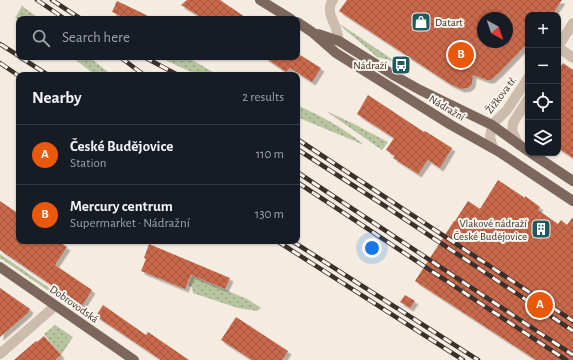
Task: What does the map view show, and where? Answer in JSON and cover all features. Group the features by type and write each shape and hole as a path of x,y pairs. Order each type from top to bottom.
{"main road":[{"path":"260,0 286,16"},
{"name":"Nádražní","path":"300,24 312,32 336,53 451,125 527,169 573,201"},
{"name":"Nádražní","path":"312,32 339,41 401,80 492,125 525,149"},
{"path":"536,156 573,181"},
{"name":"Dobrovodská","path":"0,267 134,360"}],"street":[{"path":"332,0 330,4 331,16 339,41"},
{"path":"561,42 573,23"},
{"path":"559,48 573,58"},
{"name":"Žižkova tř.","path":"492,125 507,110 525,83"},
{"path":"519,145 512,131 513,123 525,104"},
{"path":"492,125 490,137 492,148"},
{"path":"0,354 55,306"}],"green space":[{"path":"22,6 36,16 16,16"},
{"path":"340,24 396,62 377,57"},
{"path":"76,60 93,60 108,72 91,72"},
{"path":"165,60 192,60 213,72 191,72"},
{"path":"300,106 332,123 364,145 300,118"},
{"path":"326,111 352,123 388,142 382,150"},
{"path":"0,254 69,303 68,304 0,258"},
{"path":"192,276 247,299 261,308 257,311 238,308 193,293 192,287 188,285"},
{"path":"55,325 73,337 61,355 44,334"}],"building":[{"path":"187,0 220,0 244,16 199,16 181,5"},
{"path":"347,0 562,0 554,12 525,12 525,46 491,80 473,75 472,84 468,88 461,89 450,84 339,11"},
{"path":"117,1 148,16 121,16 112,12"},
{"path":"300,55 321,68 312,82 300,74 300,72 296,72 290,68 286,72 268,60 300,60"},
{"path":"563,63 573,70 573,158 561,150 561,66"},
{"path":"368,95 424,132 425,131 452,148 440,168 428,160 418,174 393,158 395,156 386,150 394,138 357,114"},
{"path":"498,180 540,207 538,210 558,224 561,220 567,225 573,217 573,360 536,360 415,281 468,201 480,209"},
{"path":"0,201 16,212 16,244 62,244 67,247 55,265 92,290 82,306 0,250"},
{"path":"149,244 230,278 225,289 191,275 185,289 141,271 146,259 144,258"},
{"path":"0,288 30,309 28,313 0,337"},
{"path":"405,295 415,301 410,308 400,302"},
{"path":"103,305 146,335 148,332 189,360 161,360 96,316"},
{"path":"236,317 288,351 282,360 252,360 221,340"},
{"path":"44,336 61,355 55,360 14,360 36,341 37,342"}],"railway":[{"path":"37,0 61,16"},
{"path":"52,0 76,16"},
{"path":"0,44 16,54"},
{"path":"25,60 43,72"},
{"path":"124,60 140,72"},
{"path":"150,60 172,72"},
{"path":"0,63 16,74"},
{"path":"300,141 573,321"},
{"path":"300,151 573,331"},
{"path":"300,174 573,355"},
{"path":"300,184 566,360"},
{"path":"282,244 463,360"},
{"path":"297,244 478,360"}],"place":[{"name":"Datart","path":"421,22"},
{"name":"Mercury centrum","path":"461,55"},
{"name":"Nádraží","path":"401,65"},
{"name":"Vlakové nádraží České Budějovice","path":"541,229"},
{"name":"České Budějovice","path":"540,305"}]}
